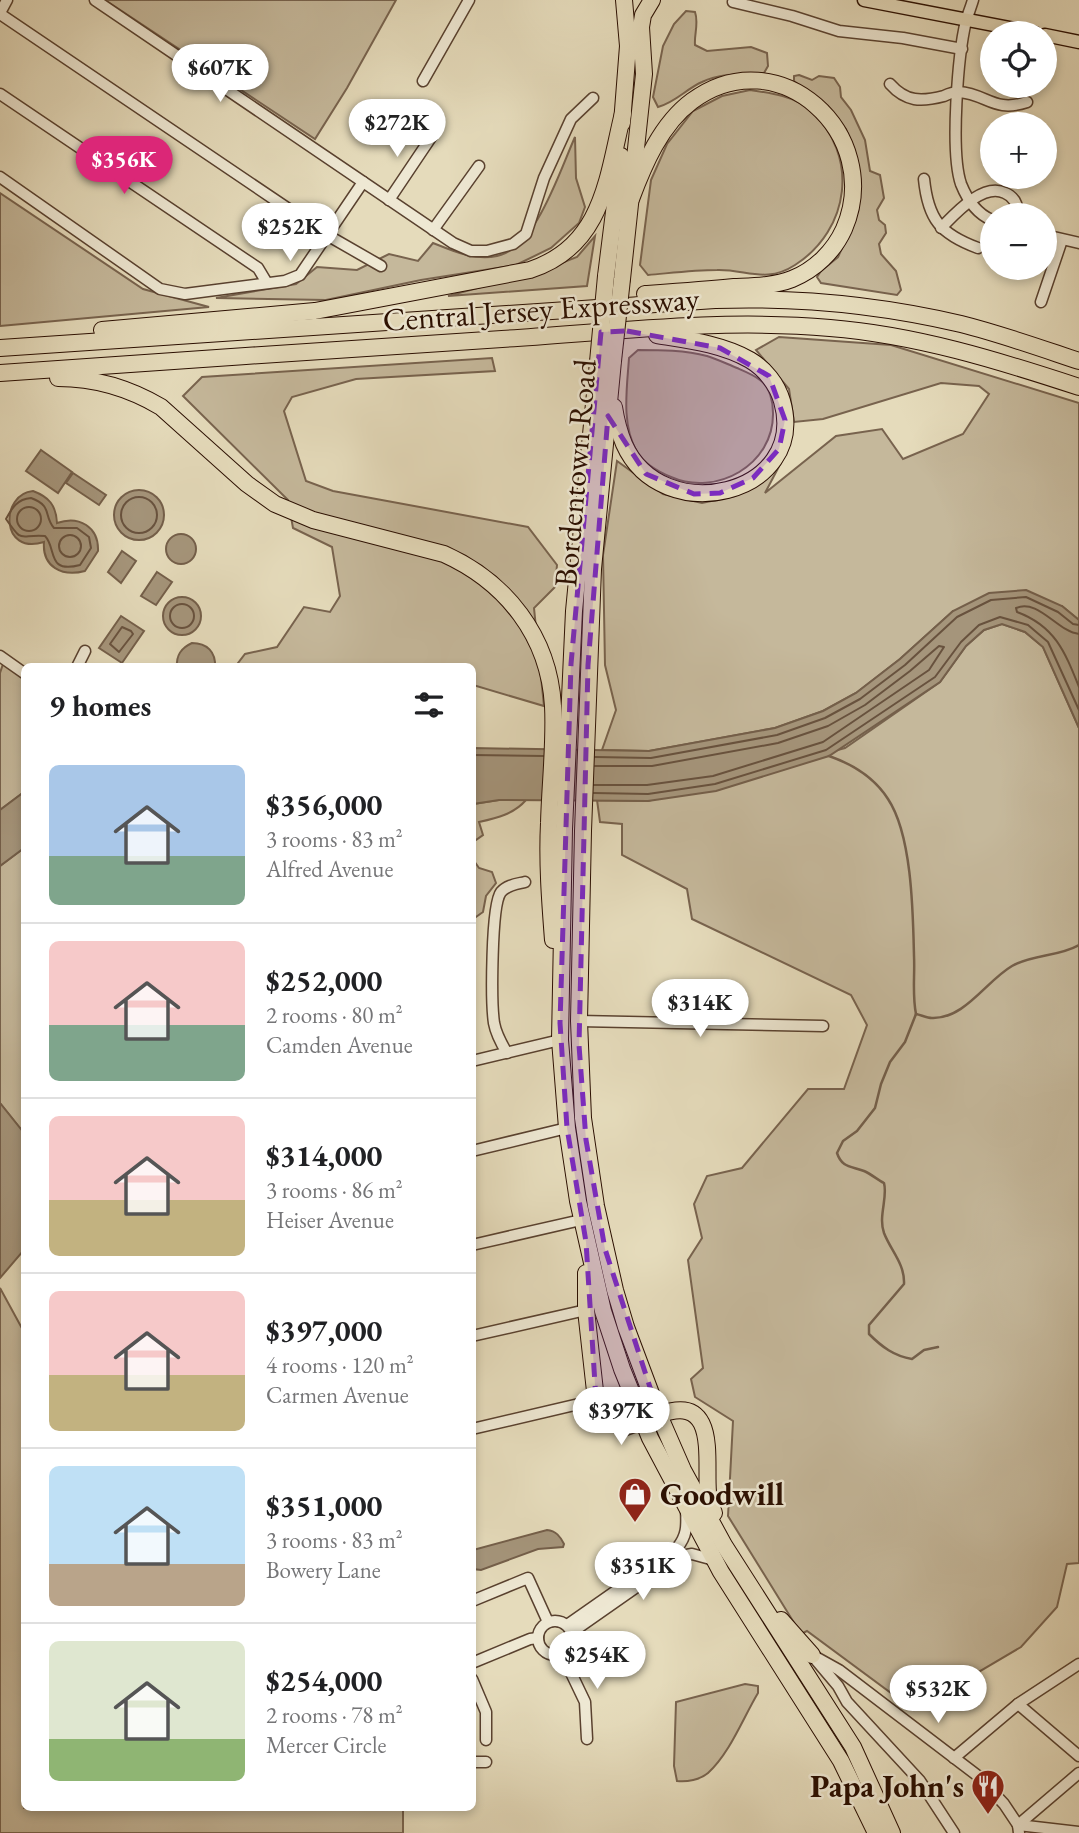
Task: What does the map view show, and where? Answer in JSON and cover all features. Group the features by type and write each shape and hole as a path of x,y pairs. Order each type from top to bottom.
{"highway":[{"name":"Bordentown Road","path":"556,828 568,746 574,611 614,277 628,46 624,0"},
{"name":"Bordentown Road","path":"614,277 631,199 644,74 640,27 643,15 652,0"},
{"path":"391,322 634,295 767,285 791,279 816,265 834,246 841,233 851,206 852,164 835,126 821,109 805,97 765,82 735,83 700,95 676,115 657,142 631,199"},
{"path":"0,346 102,330 315,311 545,265 569,251 594,219 612,161 622,113"},
{"name":"Central Jersey Expressway","path":"0,346 715,300 803,300 920,315 1079,360"},
{"name":"Central Jersey Expressway","path":"0,373 759,324 862,331 957,349 1079,387"},
{"path":"611,392 617,425 629,454 656,481 681,492 720,493 743,485 764,470 782,442 785,420 781,397 769,376 759,366 720,348 627,331"},
{"name":"Bordentown Road","path":"606,361 611,392 593,569 583,831 579,1021 583,1118 600,1227 622,1314 659,1415 683,1470 724,1545"},
{"path":"0,379 74,378 126,389 161,407 247,484 275,504 313,520 444,554 476,571 510,600 535,637 548,671 554,710 552,739 560,1023 566,1128 581,1220 608,1324 644,1424 687,1510 714,1560 841,1761 876,1833"},
{"path":"586,1242 586,1310 596,1400"},
{"path":"659,1415 685,1412 704,1427 708,1450 708,1495 724,1545 853,1747 892,1833"},
{"path":"748,1582 812,1655"}],"main road":[{"path":"864,0 980,23"},
{"path":"1057,37 1079,41"}],"street":[{"path":"8,0 0,13 327,235 381,266"},
{"path":"95,0 433,230 471,251 513,244 526,234 544,178 571,119 593,98"},
{"path":"423,81 469,0"},
{"path":"972,0 966,20 958,92 957,162 962,187 980,212"},
{"path":"733,2 792,16 839,32 903,38 962,49"},
{"path":"890,84 904,97 920,101 958,92 1000,106 1027,103"},
{"path":"0,94 258,268 267,283"},
{"path":"389,200 432,135"},
{"path":"433,230 479,166"},
{"path":"0,177 160,289 185,294 285,281 300,275 363,182"},
{"path":"924,179 930,211 941,228 953,237 978,248"},
{"path":"941,228 970,201 990,191 1001,191 1013,197 1015,203"},
{"path":"1057,239 1079,243"},
{"path":"1041,302 1062,240"},
{"path":"79,663 85,651"},
{"path":"0,656 21,671"},
{"path":"507,1053 499,1039 494,1017 495,920 502,891 510,885 525,882"},
{"path":"579,1021 823,1026"},
{"path":"476,1060 561,1040"},
{"path":"476,1151 566,1128"},
{"path":"476,1244 581,1220"},
{"path":"476,1335 586,1310"},
{"path":"476,1428 596,1400 605,1408 615,1428 623,1431 644,1424 659,1415"},
{"path":"569,1629 677,1548 684,1540 687,1529 687,1510"},
{"path":"569,1629 681,1556 692,1554 714,1560"},
{"path":"476,1599 528,1578 548,1622"},
{"path":"556,1621 569,1629 570,1646 562,1654 550,1655 545,1652 538,1638 541,1627 556,1621"},
{"path":"476,1661 538,1638"},
{"path":"562,1654 584,1702 587,1739"},
{"path":"812,1655 858,1684 991,1788 1019,1829"},
{"path":"812,1655 838,1686 842,1696 920,1781 954,1833"},
{"path":"954,1758 1018,1704 1079,1664"},
{"path":"842,1696 848,1688 858,1684"},
{"path":"476,1688 486,1712 486,1740"},
{"path":"1018,1704 1079,1756"},
{"path":"476,1762 486,1762"},
{"path":"1019,1829 1079,1773"},
{"path":"1019,1829 1079,1832"}],"highlighted area":[{"path":"627,331 720,348 769,376 785,420 779,449 753,478 720,493 694,494 646,474 608,416 588,665 579,1045 586,1140 605,1249 659,1415 623,1431 596,1400 586,1242 567,1128 560,1023 571,664 601,332"}],"shaded area":[{"path":"105,0 396,0 315,139"},
{"path":"686,11 695,12 695,45 707,51 751,47 767,53 768,66 764,73 732,74 709,79 658,107 653,97 663,46 674,24"},
{"path":"794,76 812,80 819,76 834,78 840,87 841,97 851,110 865,140 870,171 880,175 884,198 877,210 886,233 879,244 881,254 896,271 901,290 897,295 821,283 817,277 838,257 852,227 857,160 846,129 826,105 794,81"},
{"path":"750,90 797,101 810,110 826,128 836,148 842,170 842,191 828,232 813,250 795,265 775,274 717,270 648,275 640,265 651,180 667,144 693,111 722,96"},
{"path":"575,137 576,178 585,207 579,223 551,248 516,265 421,280 326,300 216,298 296,284 317,267 357,270 389,254 418,261 433,243 481,257 497,256 511,250 535,224"},
{"path":"0,193 143,289 209,307 0,326"},
{"path":"595,236 587,286 448,296 541,271 577,257"},
{"path":"779,337 891,345 1079,403 1079,620 1062,606 953,611 900,659 856,693 823,711 775,728 649,751 602,750 616,710 605,665 603,555 617,461 663,494 702,503 735,496 764,477 785,455 765,493 836,436 882,429 903,459 963,434 989,394 979,386 941,383 823,419 794,422 789,389 756,350"},
{"path":"638,350 681,351 707,356 758,378 769,391 773,413 771,432 764,448 753,461 739,472 706,483 671,477 644,460 632,441 626,406 629,358"},
{"path":"492,358 495,371 356,379 292,397 284,411 306,481 333,491 528,527 557,565 555,587 534,608 544,706 476,686 476,663 238,663 245,654 277,647 304,607 330,612 340,596 332,547 293,528 288,500 183,396 202,377"},
{"path":"1002,624 1025,632 1043,647 1079,728 1079,1563 1067,1564 1057,1607 1021,1647 914,1710 807,1631 801,1634 728,1516 733,1421 695,1397 691,1379 703,1368 688,1260 702,1238 694,1204 707,1176 742,1168 808,1089 844,1089 867,1025 851,995 692,919 687,889 622,855 622,824 600,822 597,800 648,801 845,748 940,682 966,646 984,630"},
{"path":"3,664 21,676 21,794 0,810 0,673"},
{"path":"526,800 511,812 479,822 483,835 476,840 476,804"},
{"path":"21,850 21,1129 0,1103 0,866"},
{"path":"476,864 479,868 492,872 496,883 486,896 483,912 476,917"},
{"path":"0,1288 21,1326 21,1811 403,1811 403,1833 0,1833"},
{"path":"745,1684 758,1686 758,1693 723,1756 705,1775 693,1780 677,1781 674,1766 676,1702"}],"water":[{"path":"41,450 72,472 58,493 26,471"},
{"path":"73,473 106,495 99,505 66,483"},
{"path":"139,490 157,497 164,515 157,533 139,540 121,533 114,515 121,497"},
{"path":"33,491 51,502 57,523 80,522 95,535 98,551 85,571 69,573 55,568 46,558 44,542 30,544 19,540 12,533 10,512 15,502 22,495"},
{"path":"181,534 187,535 195,543 195,555 187,563 181,564 175,563 167,555 166,549 167,543 175,535"},
{"path":"122,551 136,561 121,583 108,572"},
{"path":"157,572 172,582 156,605 141,596"},
{"path":"1026,590 1062,606 1079,620 1079,728 1043,647 1025,632 1002,624 984,630 966,646 940,682 829,756 716,791 648,801 499,800 476,804 476,748 649,751 775,728 823,711 856,693 900,659 953,611 989,593"},
{"path":"182,597 196,602 201,616 196,630 182,635 168,630 163,616 168,602"},
{"path":"121,616 144,631 122,663 99,648"},
{"path":"192,643 210,649 215,663 177,663 180,652"},
{"path":"21,794 21,850 0,866 0,810"},
{"path":"0,1103 21,1129 21,1254 0,1278"},
{"path":"547,1530 553,1531 564,1544 563,1547 538,1549 481,1570 476,1569 476,1549"}],"waterway":[{"path":"829,756 854,767 869,778 882,791 896,814 910,874 916,1014"},
{"path":"916,1014 932,1018 944,1017 965,1006 1012,966 1079,945"},
{"path":"916,1014 905,1042 890,1062 875,1108 857,1131 843,1141 837,1153 844,1164 867,1172 884,1183 882,1227 904,1277 904,1284 869,1325 869,1334 889,1350 912,1359 924,1350 938,1347"}],"place":[{"name":"Goodwill","path":"635,1524"},
{"name":"Papa John's","path":"988,1816"}]}
